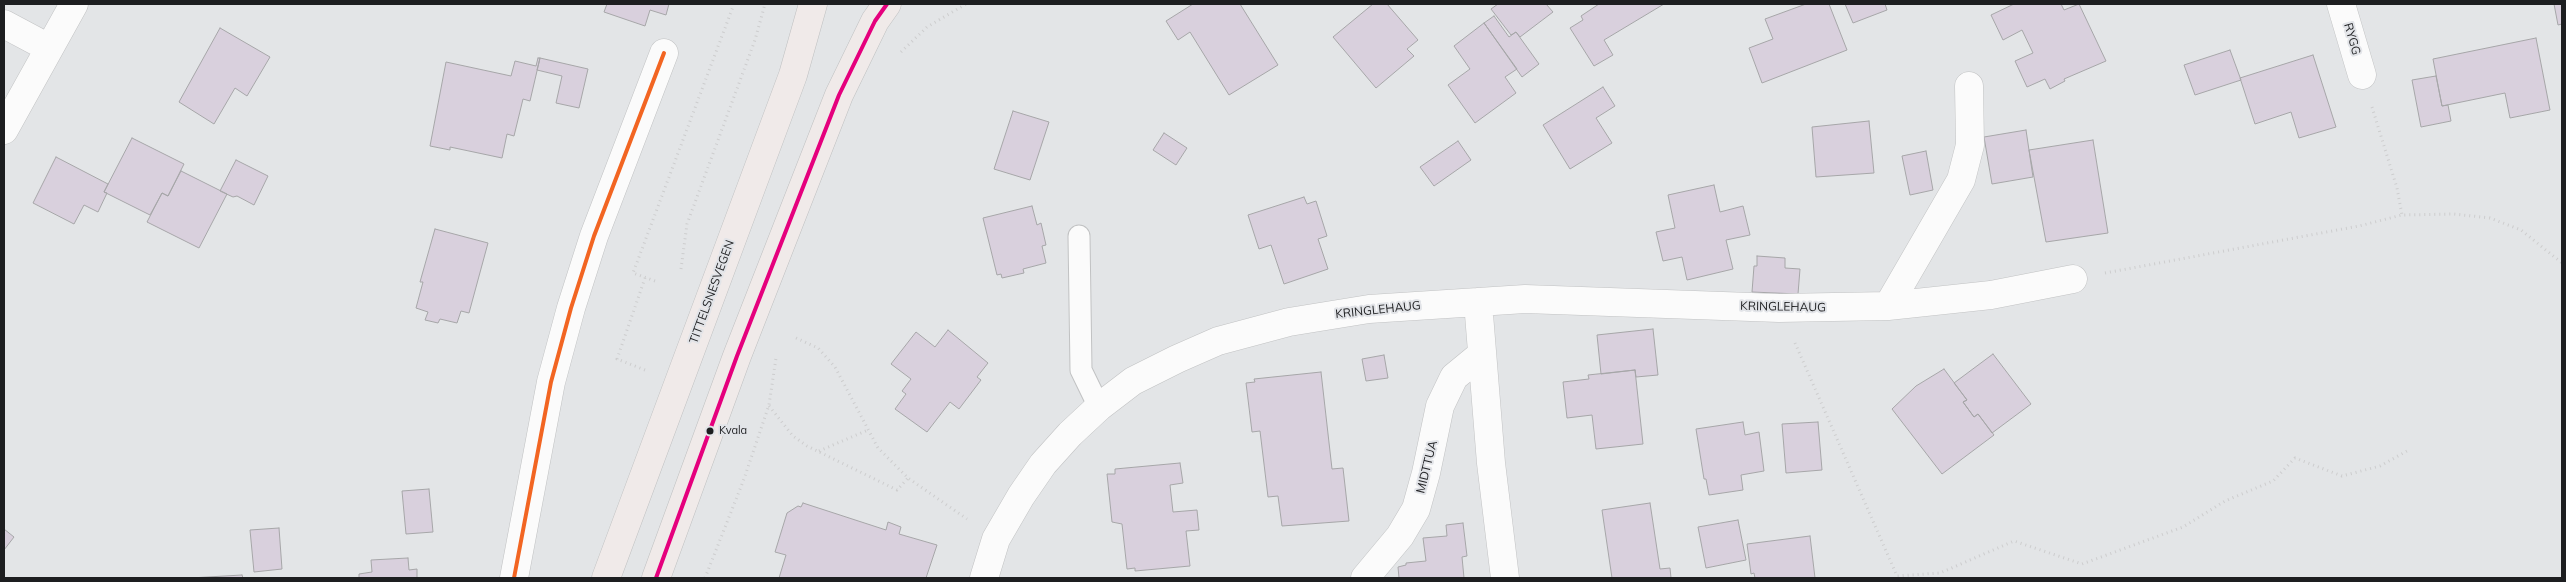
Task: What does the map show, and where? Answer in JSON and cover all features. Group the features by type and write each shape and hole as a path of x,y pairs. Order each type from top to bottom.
{"main road":[{"name":"TITTELSNESVEGEN","path":"606,578 793,75 813,4"},
{"path":"656,578 737,356 839,95 875,21 886,4"}],"street":[{"path":"4,130 74,4"},
{"name":"RYGG","path":"2342,4 2362,75"},
{"path":"4,24 49,48"},
{"path":"514,578 551,382 571,308 594,236 664,53"},
{"path":"1888,306 1960,180 1970,144 1969,86"},
{"name":"KRINGLEHAUG","path":"984,578 996,539 1021,496 1043,464 1099,407 1133,381 1176,359 1218,341 1289,322 1369,309 1525,299 1779,308 1888,306 1991,295 2073,279"},
{"path":"1478,302 1491,463 1505,578"},
{"name":"MIDTTUA","path":"1365,578 1400,536 1416,509 1426,473 1440,406 1454,377 1482,354"}],"lane":[{"path":"1079,236 1081,370 1099,407"}],"path":[{"path":"655,281 633,273 734,4"},
{"path":"680,276 687,224 755,40 765,4"},
{"path":"894,58 927,27 966,4"},
{"path":"2362,75 2397,188 2402,214"},
{"path":"2073,279 2359,226 2402,214 2454,214 2490,218 2521,230 2562,263"},
{"path":"645,278 617,359 645,370"},
{"path":"1779,308 1898,577 1940,573 2014,541 2082,564 2183,527 2225,501 2274,480 2295,458 2342,476 2380,466 2407,451"},
{"path":"796,338 818,348 835,366 878,448 908,478 996,539"},
{"path":"705,578 744,479 769,405 777,351"},
{"path":"642,379 648,361"},
{"path":"769,405 799,442 897,490 908,478"},
{"path":"819,451 868,430"}],"building":[{"path":"607,4 669,4 666,15 650,10 645,26 604,12"},
{"path":"1193,4 1240,4 1278,65 1229,95 1190,32 1178,40 1166,21"},
{"path":"1373,4 1387,4 1418,40 1407,49 1414,56 1376,88 1333,37"},
{"path":"1498,4 1546,4 1553,12 1520,37 1516,32 1511,35 1491,9"},
{"path":"1599,4 1664,4 1604,40 1613,55 1594,66 1570,28 1583,20 1581,16"},
{"path":"1806,4 1829,4 1847,50 1762,83 1749,48 1773,39 1765,19"},
{"path":"1845,4 1885,4 1887,10 1853,23"},
{"path":"2014,4 2061,4 2064,10 2079,4 2106,61 2064,79 2065,81 2050,89 2045,79 2027,87 2015,61 2033,53 2022,30 2003,40 1991,15"},
{"path":"2554,4 2562,4 2562,24 2558,25"},
{"path":"1494,16 1509,37 1516,32 1539,64 1522,77 1484,23"},
{"path":"1484,23 1517,69 1505,77 1516,93 1475,123 1448,85 1470,69 1454,46"},
{"path":"220,28 270,57 247,96 235,88 214,124 179,102"},
{"path":"2536,38 2550,110 2510,118 2505,93 2442,106 2433,59"},
{"path":"2230,50 2241,80 2195,95 2184,65"},
{"path":"2313,55 2336,127 2299,138 2291,112 2255,124 2240,78"},
{"path":"538,58 540,58 530,101 523,99 514,136 507,134 502,158 450,147 450,150 430,146 446,62 511,76 515,61 536,66"},
{"path":"540,58 588,69 579,108 556,103 562,76 537,70"},
{"path":"2436,76 2442,106 2448,105 2451,121 2421,127 2412,80"},
{"path":"1603,87 1615,106 1596,118 1612,143 1570,169 1543,125"},
{"path":"1013,111 1049,122 1030,180 994,169"},
{"path":"1869,121 1874,173 1816,177 1812,127"},
{"path":"2026,130 2033,177 1992,184 1984,137"},
{"path":"1164,133 1187,148 1176,165 1153,150"},
{"path":"132,138 184,164 168,196 162,193 150,215 104,192"},
{"path":"2093,140 2108,233 2046,242 2029,150"},
{"path":"1458,141 1471,160 1434,186 1420,167"},
{"path":"1926,151 1933,190 1910,195 1902,156"},
{"path":"56,157 108,184 104,192 107,193 98,212 84,205 74,224 33,203"},
{"path":"236,160 268,176 254,205 237,196 233,197 220,191"},
{"path":"181,171 227,194 199,248 147,222 162,193 168,196"},
{"path":"1714,185 1720,212 1743,206 1750,235 1726,240 1733,269 1687,280 1682,257 1663,261 1656,232 1675,228 1668,195"},
{"path":"1304,197 1307,204 1316,201 1327,236 1318,239 1328,269 1284,284 1271,245 1259,249 1248,215"},
{"path":"1032,206 1037,225 1041,223 1046,245 1042,246 1046,263 1023,269 1024,273 1002,278 1001,274 997,275 983,218"},
{"path":"435,229 488,243 469,313 461,311 457,323 440,319 438,323 425,320 428,312 416,308 423,282 420,282"},
{"path":"1757,256 1785,258 1785,268 1800,269 1798,294 1752,292 1754,266 1757,266"},
{"path":"1653,329 1658,375 1636,377 1635,370 1601,374 1597,335"},
{"path":"948,330 988,363 977,377 981,380 959,409 950,402 927,432 895,409 906,394 902,391 911,379 891,364 916,332 935,347"},
{"path":"1993,354 2031,404 1992,433 1978,414 1974,417 1963,402 1967,400 1954,383"},
{"path":"1384,355 1388,378 1366,381 1362,359"},
{"path":"1944,369 1967,400 1963,402 1974,417 1978,414 1994,435 1942,474 1892,409 1916,386"},
{"path":"1635,370 1643,444 1596,449 1592,415 1567,418 1563,382 1589,379 1588,375"},
{"path":"1321,372 1332,469 1343,468 1349,521 1282,526 1278,496 1268,497 1260,431 1252,432 1246,383 1255,382 1254,379"},
{"path":"1743,422 1745,435 1759,432 1764,471 1741,475 1743,490 1709,495 1706,479 1704,479 1696,429"},
{"path":"1818,422 1822,470 1786,473 1782,424"},
{"path":"1180,463 1183,483 1170,485 1173,512 1197,510 1199,530 1186,531 1190,566 1135,571 1135,568 1127,569 1122,524 1112,522 1107,474 1115,474 1115,469"},
{"path":"429,489 433,532 406,534 402,491"},
{"path":"803,503 886,530 888,522 901,527 899,534 937,545 926,578 779,578 786,555 775,552 787,513 798,506 801,507"},
{"path":"1650,503 1660,569 1670,568 1671,578 1612,578 1602,510"},
{"path":"1738,520 1746,560 1706,568 1698,527"},
{"path":"1463,523 1467,556 1462,557 1464,578 1399,578 1398,567 1406,565 1406,563 1426,561 1423,538 1447,536 1446,525"},
{"path":"279,528 282,569 254,572 250,530"},
{"path":"4,529 14,537 4,550"},
{"path":"1810,536 1815,578 1755,578 1754,573 1751,574 1747,544"},
{"path":"408,558 409,570 417,569 417,578 359,578 359,574 372,572 371,560"},
{"path":"242,575 243,578 190,578"}],"transit line":[{"path":"656,578 737,356 839,95 875,21 887,4"},
{"path":"514,578 551,382 571,308 594,236 664,53"}],"place":[{"name":"Kvala","path":"710,431"}]}
